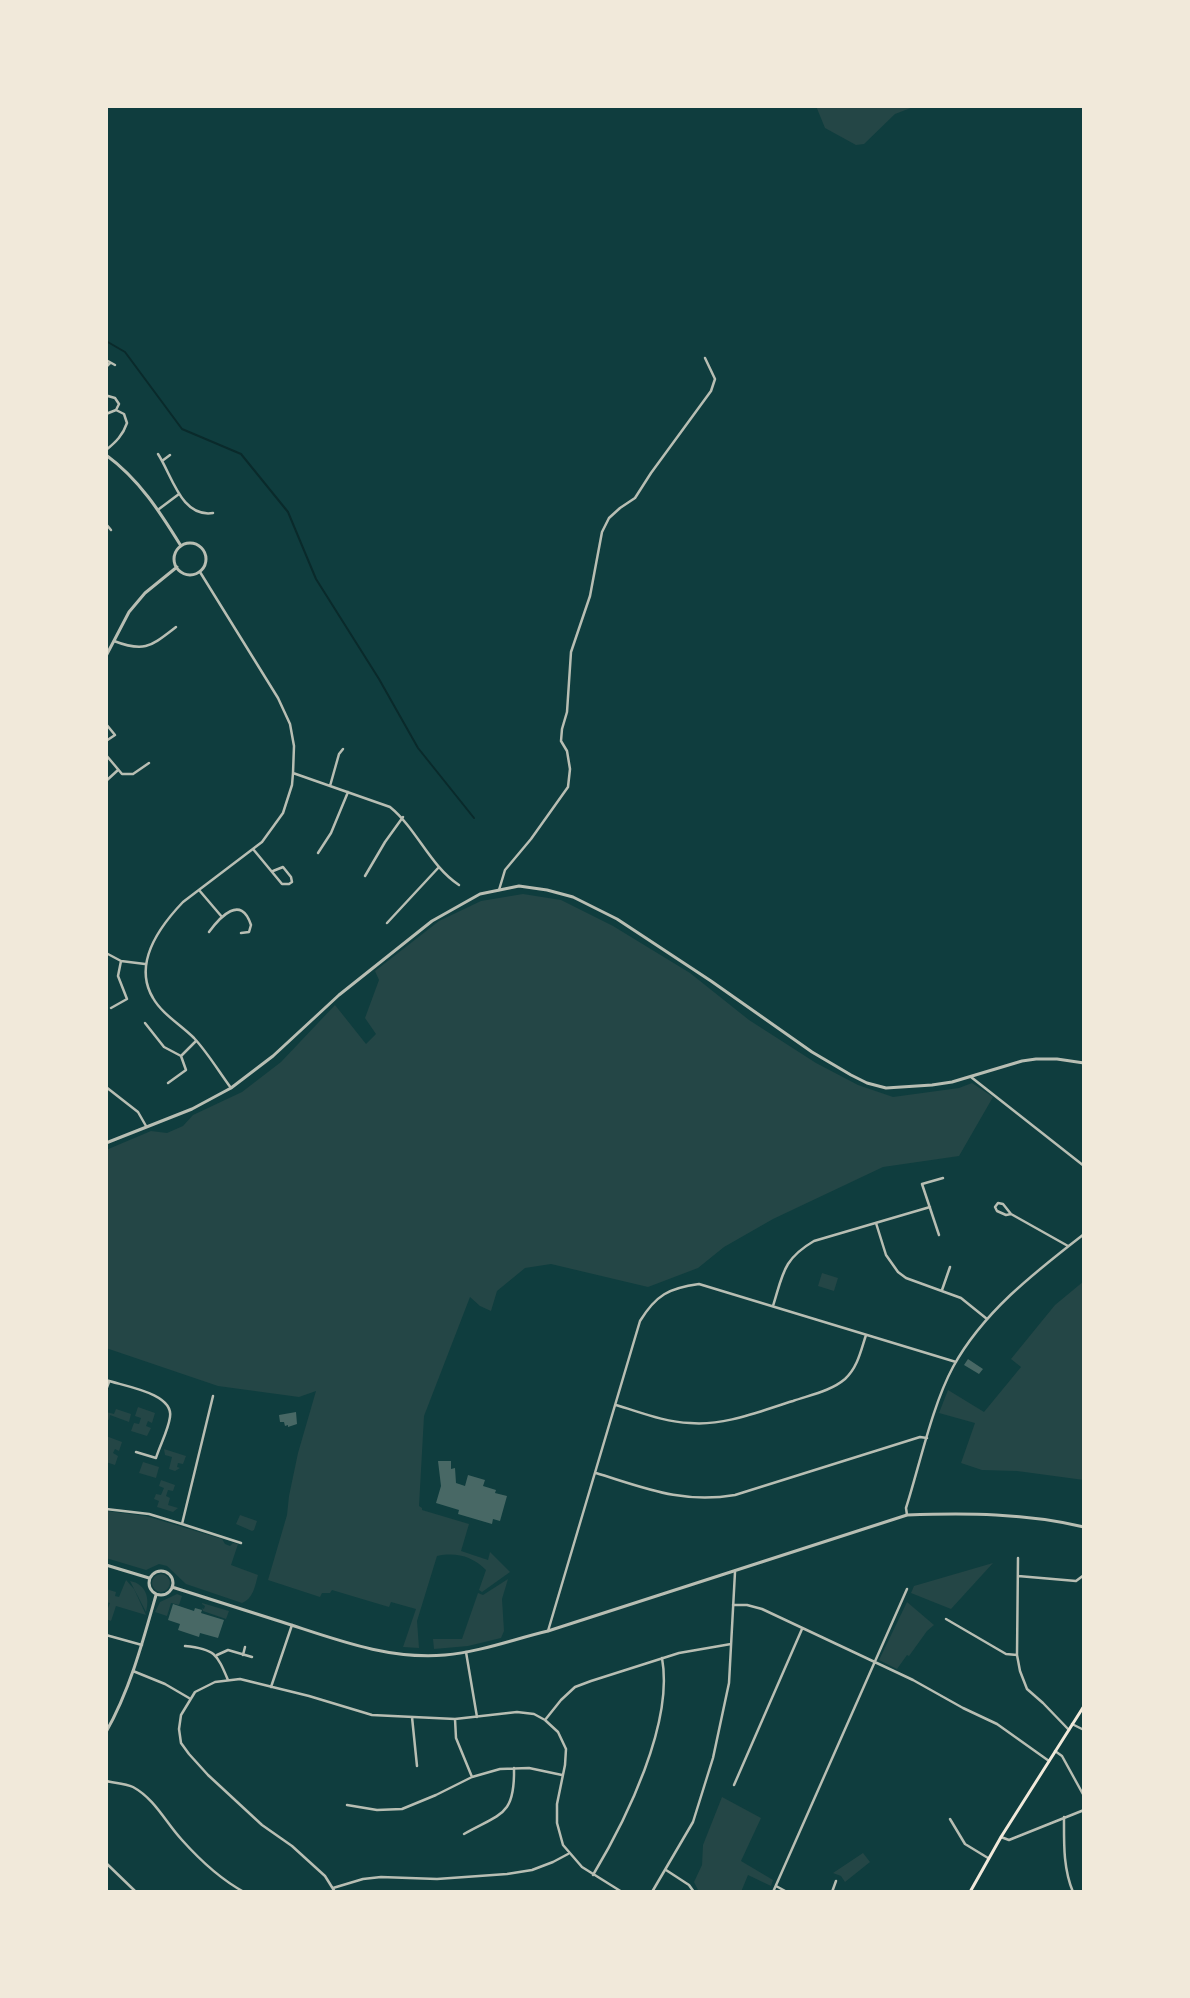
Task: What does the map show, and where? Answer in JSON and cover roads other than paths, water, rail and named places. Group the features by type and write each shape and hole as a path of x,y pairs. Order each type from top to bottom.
{"main road":[{"path":"970,1892 988,1858 1084,1706"}],"street":[{"path":"499,890 505,870 531,839 568,787 570,769 567,750 562,741 567,712 571,652 590,596 602,532 609,518 635,498 711,391 715,379 705,358"},
{"path":"106,360 115,365"},
{"path":"106,367 110,363"},
{"path":"106,397 115,398 119,404 116,410 106,414"},
{"path":"106,450 117,441 127,422 124,414 116,410"},
{"path":"158,454 179,494 188,505 198,512 205,514 213,513"},
{"path":"106,455 121,466 159,509 181,546"},
{"path":"162,461 170,455"},
{"path":"159,509 179,494"},
{"path":"106,524 111,530"},
{"path":"191,543 202,549 206,556 206,562 200,572 190,575 184,574 176,566 175,556 181,546 191,543"},
{"path":"106,656 129,612 145,593 176,566"},
{"path":"200,572 278,698 290,724 294,746 292,785 283,813 262,842 183,902 163,923 150,948 146,964 146,978 153,999 196,1041 231,1088"},
{"path":"114,641 138,648 152,644 176,628"},
{"path":"106,724 115,735 106,742"},
{"path":"330,786 339,754 343,749"},
{"path":"106,755 122,774 133,774 150,763"},
{"path":"106,780 119,769"},
{"path":"293,773 390,807 403,817 447,877 459,885"},
{"path":"318,854 331,833 348,792"},
{"path":"366,876 384,842 403,817"},
{"path":"253,849 282,884 292,882 291,877 283,867 273,871"},
{"path":"388,922 439,867"},
{"path":"106,1143 192,1109 231,1088 272,1056 339,995 432,921 455,906 480,894 519,886 547,890 573,897 617,919 711,981 812,1052 851,1076 867,1083 886,1088 907,1088 952,1082 1022,1061 1036,1059 1057,1059 1084,1063"},
{"path":"198,890 222,917"},
{"path":"209,932 222,917 234,909 242,911 249,920 251,927 248,932 241,933"},
{"path":"106,953 121,961 146,964"},
{"path":"110,1008 126,999 118,976 121,961"},
{"path":"145,1023 164,1047 181,1056 186,1070 168,1083"},
{"path":"181,1056 196,1041"},
{"path":"971,1077 1084,1166"},
{"path":"106,1087 138,1112 146,1126"},
{"path":"939,1235 922,1184 943,1178"},
{"path":"1011,1214 1001,1213 995,1208 998,1203 1002,1204 1011,1214 1068,1246"},
{"path":"774,1306 785,1268 800,1249 814,1241 930,1206"},
{"path":"876,1223 886,1255 898,1272 906,1278 961,1298 987,1319"},
{"path":"907,1516 906,1508 940,1396 956,1362 987,1319 1017,1289 1084,1234"},
{"path":"942,1290 950,1267"},
{"path":"548,1631 640,1321 650,1304 664,1294 682,1287 699,1284 956,1362"},
{"path":"616,1405 668,1420 690,1423 710,1423 742,1417 836,1385 850,1373 857,1362 866,1335"},
{"path":"106,1390 108,1381 151,1394 168,1404 170,1417 156,1458 136,1452"},
{"path":"182,1524 213,1396"},
{"path":"596,1473 672,1496 714,1498 735,1495 920,1437 927,1438"},
{"path":"106,1509 149,1514 241,1543"},
{"path":"172,1587 357,1646 398,1655 446,1655 496,1646 548,1631 907,1516 958,1514 1018,1516 1057,1520 1084,1527"},
{"path":"1018,1558 1017,1655 1020,1671 1027,1689 1069,1730"},
{"path":"106,1565 149,1578"},
{"path":"163,1571 170,1575 172,1587 168,1593 156,1595 149,1587 149,1578 156,1572 163,1571"},
{"path":"652,1892 693,1822 713,1758 729,1683 735,1572"},
{"path":"1018,1576 1076,1581 1084,1575"},
{"path":"773,1892 907,1589"},
{"path":"106,1732 123,1699 142,1645 156,1595"},
{"path":"733,1605 746,1605 762,1609 913,1680 963,1708 997,1724 1049,1761"},
{"path":"946,1619 1006,1654 1017,1655"},
{"path":"271,1687 292,1625"},
{"path":"734,1785 802,1629"},
{"path":"106,1635 142,1645"},
{"path":"545,1720 561,1700 575,1687 591,1680 687,1651 731,1644"},
{"path":"185,1646 208,1649 216,1655 229,1680"},
{"path":"243,1654 245,1647"},
{"path":"216,1655 228,1650 252,1657"},
{"path":"466,1652 478,1717"},
{"path":"593,1875 625,1816 642,1776 651,1748 663,1702 665,1674 662,1658"},
{"path":"132,1671 165,1684 189,1698"},
{"path":"335,1892 325,1876 311,1862 262,1825 208,1776 181,1744 179,1729 181,1714 189,1698 203,1686 229,1680 248,1680 372,1715 455,1719 517,1712 534,1714 545,1720 558,1732 566,1749 557,1804 557,1823 563,1845 593,1875 622,1892"},
{"path":"412,1717 417,1766"},
{"path":"455,1719 456,1738 472,1777"},
{"path":"1072,1724 1084,1730"},
{"path":"1055,1751 1062,1756 1084,1796"},
{"path":"464,1834 504,1812 509,1806 515,1783 514,1768"},
{"path":"347,1804 377,1810 402,1809 436,1796 472,1777 500,1769 528,1768 562,1774"},
{"path":"106,1781 131,1786 141,1792 150,1800 181,1840 244,1892"},
{"path":"1001,1838 1009,1840 1084,1810"},
{"path":"1064,1817 1066,1866 1068,1880 1073,1892"},
{"path":"950,1819 965,1844 988,1858"},
{"path":"333,1888 363,1879 381,1877 437,1879 507,1874 532,1870 569,1853"},
{"path":"106,1863 136,1892"},
{"path":"666,1870 689,1885 694,1892"},
{"path":"832,1892 836,1881"},
{"path":"776,1886 787,1892"},
{"path":"613,1892 616,1888"}],"waterway":[{"path":"106,341 125,352 182,429 241,454 288,512 316,579 379,679 418,748 474,818"}]}
